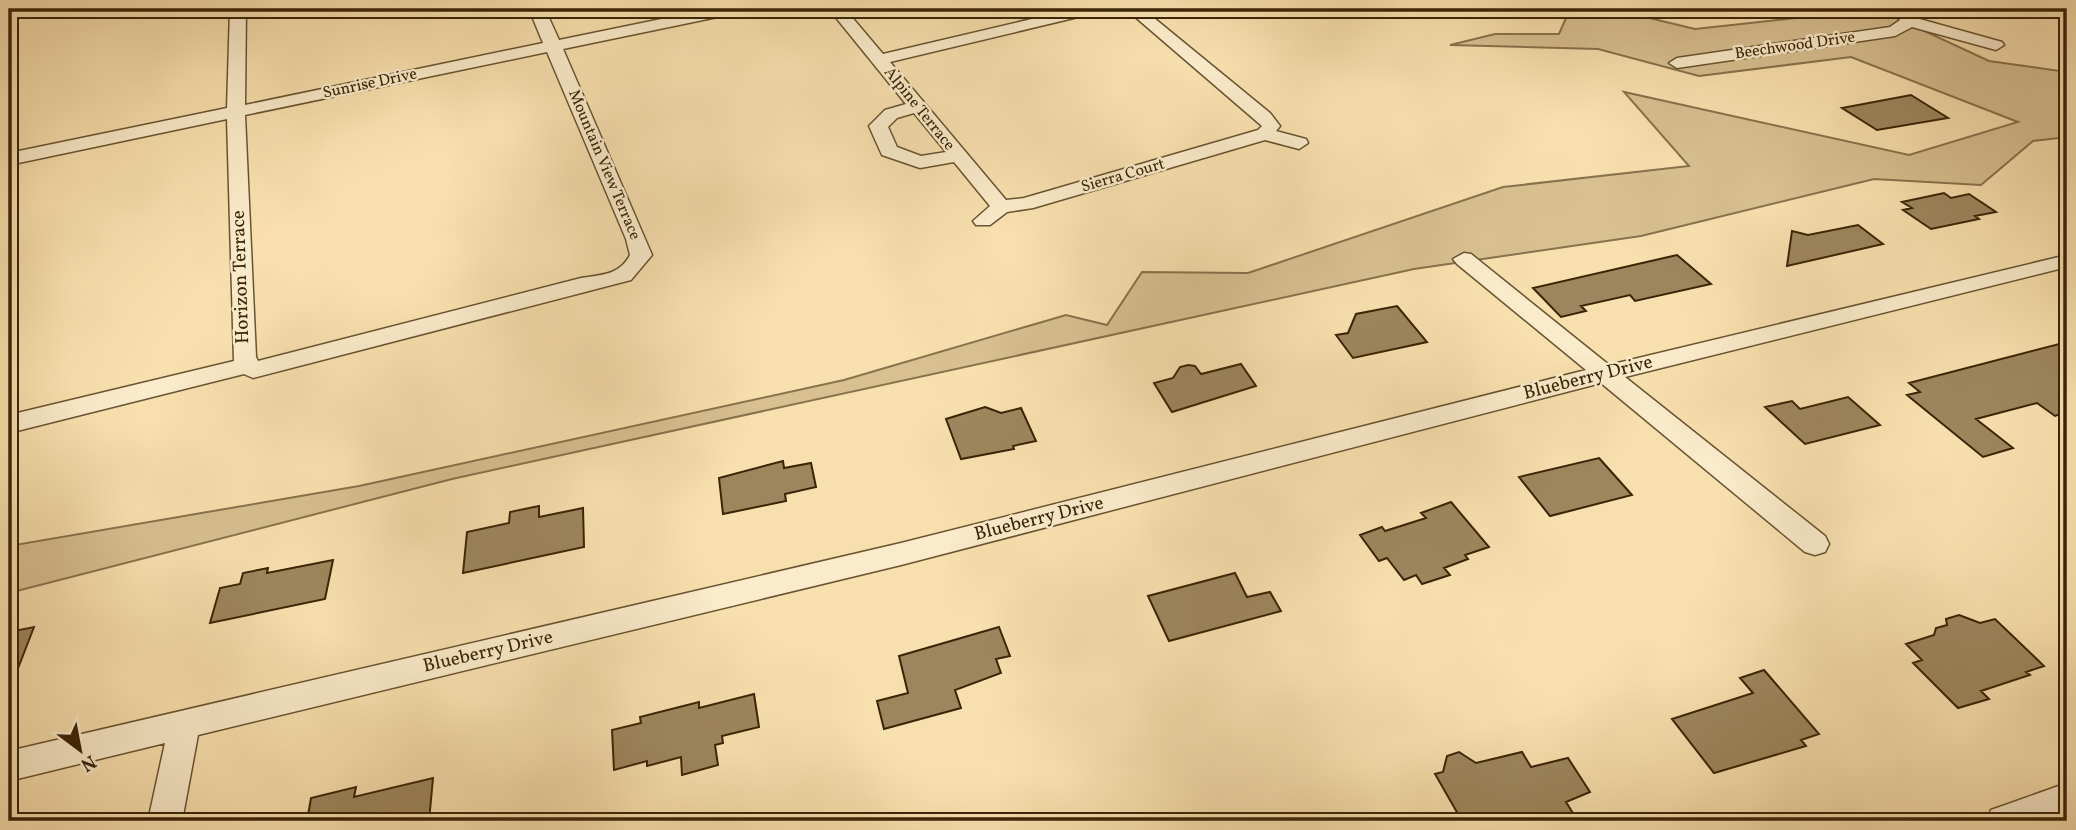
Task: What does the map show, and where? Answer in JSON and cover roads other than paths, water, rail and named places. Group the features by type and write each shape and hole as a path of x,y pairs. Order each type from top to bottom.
{"street":[{"name":"Horizon Terrace","path":"238,9 236,112 244,359 253,370 284,365 581,285"},
{"name":"Mountain View Terrace","path":"537,9 641,255 634,271 620,278 581,285"},
{"name":"Sunrise Drive","path":"9,159 732,9"},
{"name":"Alpine Terrace","path":"837,9 1001,208"},
{"path":"879,60 1093,9"},
{"path":"1134,9 1264,117 1271,125 1265,134 1299,143"},
{"name":"Beechwood Drive","path":"1677,63 1895,31 1907,15 1996,45"},
{"path":"916,106 891,114 877,126 889,151 920,162 957,156"},
{"name":"Sierra Court","path":"983,220 1001,208 1027,204 1265,134"},
{"path":"1464,259 1815,544"},
{"name":"Blueberry Drive","path":"9,766 888,557 1811,321 2067,261"},
{"path":"9,424 202,379 248,365"},
{"path":"165,821 185,724"},
{"path":"2003,821 2067,799"}]}
